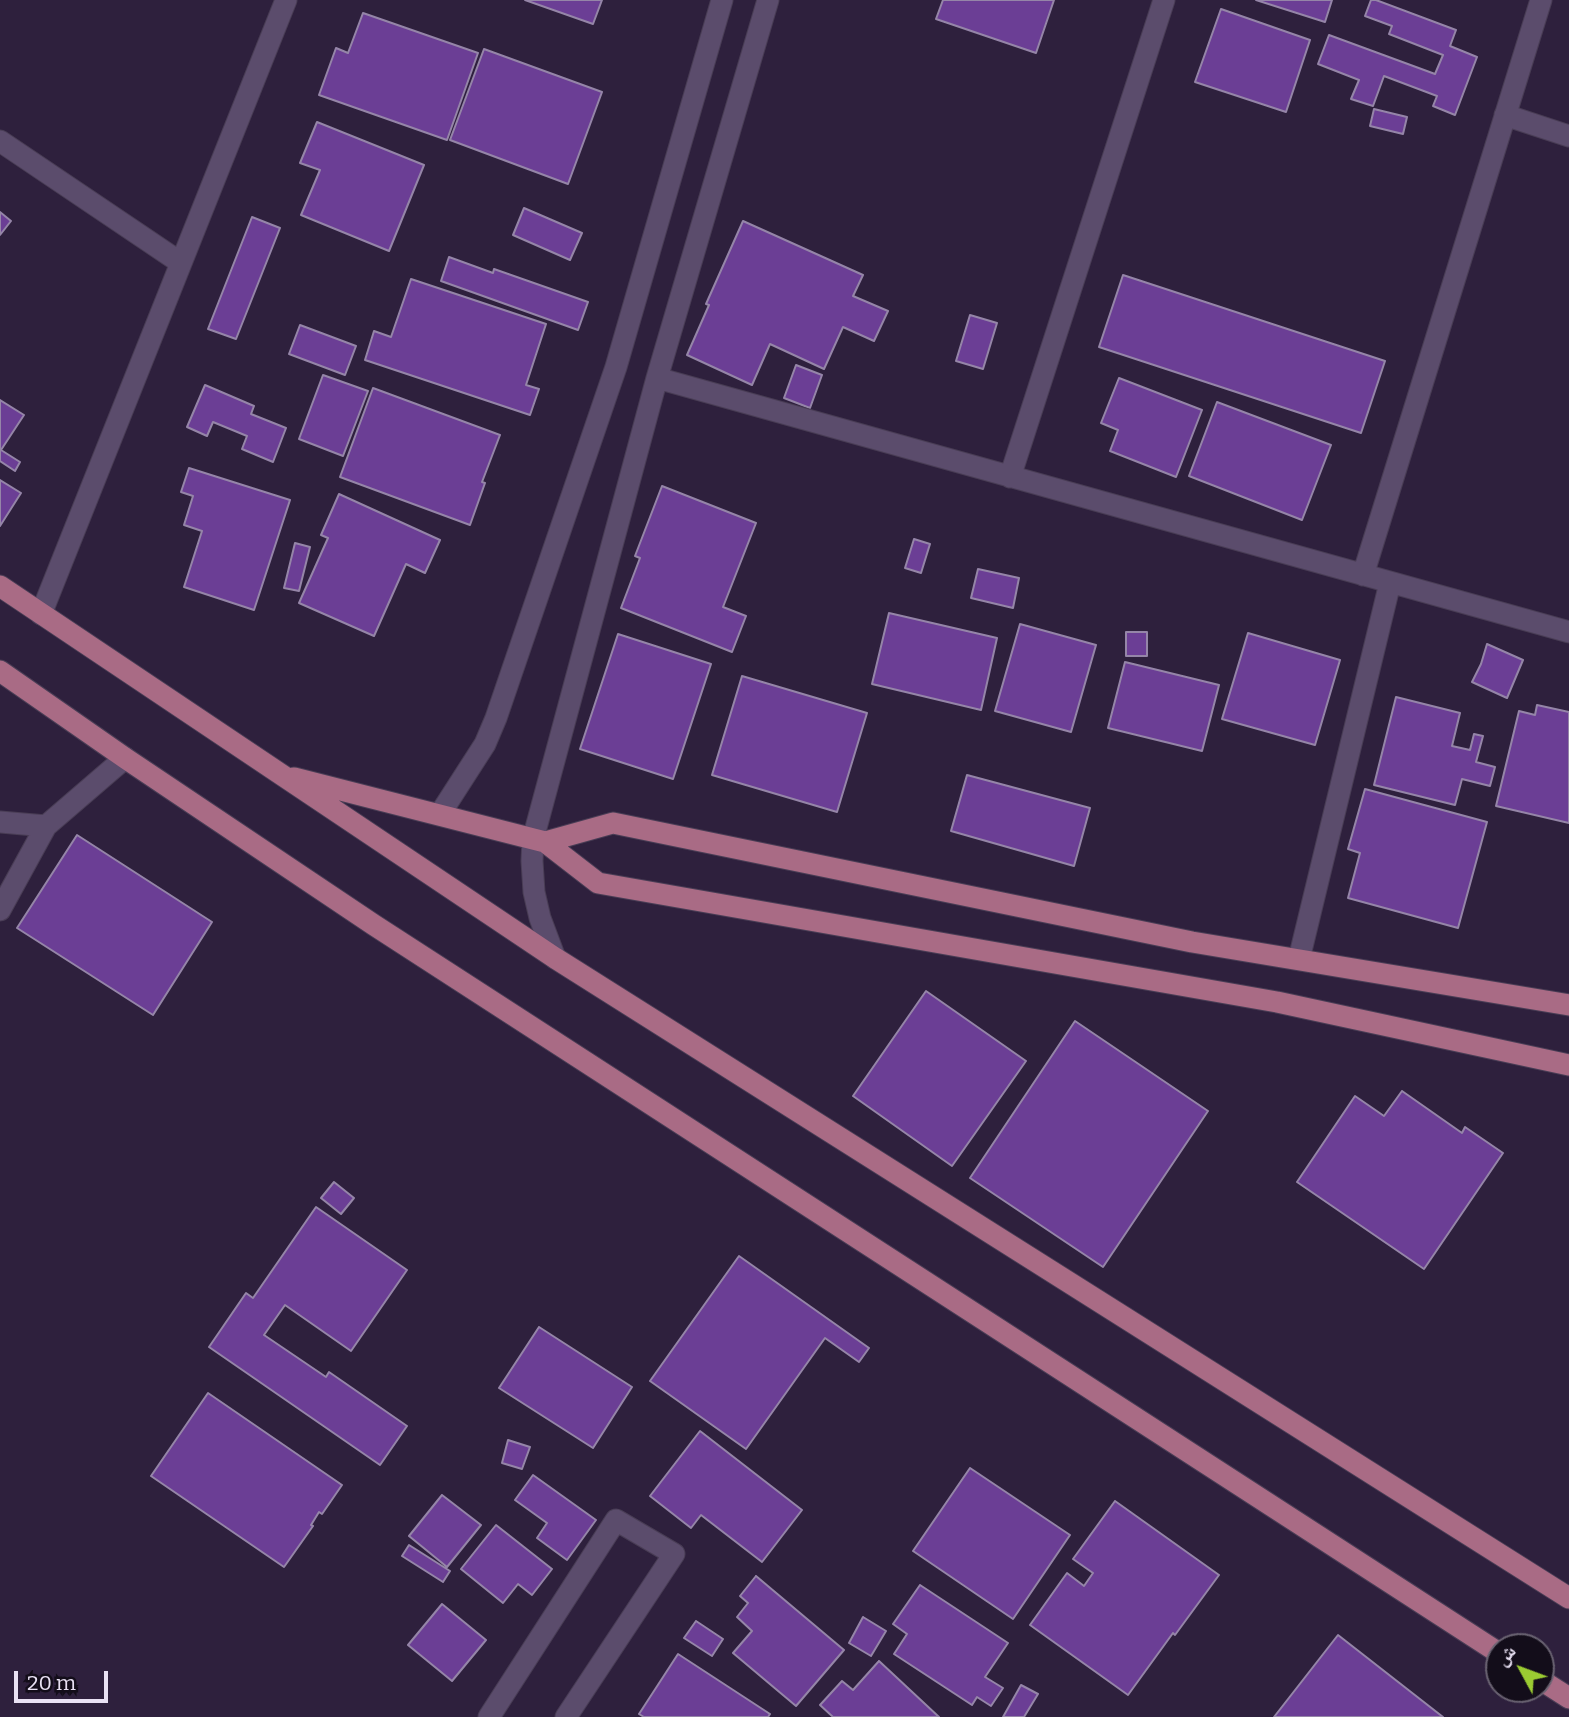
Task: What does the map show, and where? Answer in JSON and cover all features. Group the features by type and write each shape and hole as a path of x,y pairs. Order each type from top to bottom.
{"main road":[{"path":"0,586 555,958 1569,1598"},
{"path":"0,671 374,925 1485,1644"},
{"path":"280,775 539,840 598,883 1277,1003 1569,1065"},
{"path":"539,840 613,823 1192,942 1569,1005"}],"street":[{"path":"41,614 286,0"},
{"path":"440,814 485,744 501,705 616,367 722,0"},
{"path":"555,958 540,918 534,892 532,861 657,378 768,0"},
{"path":"1010,477 1164,0"},
{"path":"1363,575 1541,0"},
{"path":"1505,115 1569,136"},
{"path":"0,141 181,263"},
{"path":"657,378 1569,632"},
{"path":"1299,959 1390,583"},
{"path":"0,910 46,826 125,758"},
{"path":"0,822 46,826"},
{"path":"489,1717 616,1520 674,1554 566,1717"}],"building":[{"path":"525,0 602,0 593,24"},
{"path":"943,0 1054,0 1036,53 936,19"},
{"path":"1256,0 1332,0 1325,22"},
{"path":"1371,0 1456,30 1450,46 1477,57 1455,115 1433,106 1437,96 1384,76 1373,106 1351,99 1359,80 1318,64 1329,35 1435,74 1443,55 1389,34 1392,26 1365,16"},
{"path":"1221,9 1310,40 1286,112 1195,82"},
{"path":"363,13 478,53 447,140 319,95 336,48 348,53"},
{"path":"484,49 602,92 568,184 450,140"},
{"path":"1374,109 1407,117 1403,134 1370,126"},
{"path":"317,122 424,165 389,251 301,215 320,170 300,163"},
{"path":"524,208 582,233 570,260 513,235"},
{"path":"0,212 11,221 0,235"},
{"path":"252,217 280,228 236,339 208,329"},
{"path":"743,221 863,275 853,296 888,311 874,341 843,327 824,369 770,344 752,385 687,355 709,305 706,304"},
{"path":"449,257 493,273 494,269 588,302 578,330 441,281"},
{"path":"1123,275 1385,361 1361,433 1099,347"},
{"path":"411,279 546,324 526,385 539,389 530,415 365,360 374,331 391,337"},
{"path":"970,315 997,323 983,369 956,361"},
{"path":"300,325 356,346 345,375 289,354"},
{"path":"796,365 822,375 810,408 784,398"},
{"path":"323,375 368,391 343,456 299,439"},
{"path":"1119,378 1202,410 1176,477 1110,451 1118,430 1101,423"},
{"path":"205,385 254,406 251,414 286,428 273,462 242,449 247,436 213,422 207,436 187,427"},
{"path":"373,388 500,435 482,482 485,483 470,525 340,477"},
{"path":"0,400 24,415 1,450 20,462 15,471 0,461"},
{"path":"1217,402 1331,445 1302,520 1189,476"},
{"path":"189,468 290,500 254,610 184,587 202,531 184,525 193,496 181,492"},
{"path":"0,480 21,493 0,526"},
{"path":"662,486 756,523 723,607 746,616 732,652 621,608 640,558 635,556"},
{"path":"339,494 440,540 425,573 406,564 374,636 299,603 328,538 321,535"},
{"path":"914,539 930,544 921,573 905,568"},
{"path":"295,543 310,547 299,591 284,588"},
{"path":"978,569 1019,578 1013,608 971,598"},
{"path":"889,613 997,638 981,710 872,684"},
{"path":"1020,624 1096,645 1071,732 995,711"},
{"path":"1126,632 1147,632 1147,656 1126,656"},
{"path":"1248,633 1340,660 1315,745 1222,719"},
{"path":"618,634 711,664 673,779 580,749"},
{"path":"1487,644 1523,660 1507,698 1472,682"},
{"path":"1125,662 1219,685 1202,751 1108,728"},
{"path":"742,676 867,713 837,812 712,775"},
{"path":"1396,697 1460,713 1452,746 1470,750 1474,734 1483,736 1476,762 1495,767 1490,786 1462,779 1455,805 1374,785"},
{"path":"1537,705 1569,712 1569,823 1496,806 1519,711 1535,715"},
{"path":"967,775 1090,808 1074,866 951,831"},
{"path":"1365,789 1487,822 1458,928 1348,898 1360,853 1348,849"},
{"path":"77,835 212,922 153,1015 17,928"},
{"path":"926,991 1026,1061 952,1166 853,1096"},
{"path":"1075,1021 1208,1111 1103,1267 970,1178"},
{"path":"1402,1091 1462,1133 1465,1127 1503,1153 1424,1269 1297,1182 1355,1096 1384,1116"},
{"path":"334,1182 354,1198 341,1214 321,1198"},
{"path":"316,1207 407,1270 351,1351 285,1305 264,1335 326,1377 329,1372 407,1426 380,1465 209,1347 246,1293 253,1298"},
{"path":"739,1256 869,1348 859,1362 825,1338 746,1449 650,1381"},
{"path":"539,1327 632,1387 593,1448 499,1388"},
{"path":"208,1393 342,1485 322,1514 319,1512 311,1525 313,1526 284,1567 151,1476"},
{"path":"700,1431 802,1510 762,1562 701,1515 691,1528 650,1496"},
{"path":"508,1440 530,1447 522,1469 502,1463"},
{"path":"970,1468 1070,1535 1013,1619 913,1551"},
{"path":"533,1475 596,1520 567,1560 537,1538 547,1523 515,1500"},
{"path":"442,1495 481,1525 447,1567 409,1536"},
{"path":"1115,1501 1219,1575 1128,1695 1030,1625 1067,1573 1084,1586 1093,1573 1073,1559"},
{"path":"496,1525 552,1569 532,1595 518,1584 503,1603 461,1569"},
{"path":"409,1545 450,1571 443,1582 402,1556"},
{"path":"756,1576 844,1650 796,1706 733,1653 752,1631 737,1617 748,1603 740,1596"},
{"path":"920,1585 1008,1643 985,1677 1003,1688 991,1706 977,1697 972,1705 894,1654 907,1634 893,1624"},
{"path":"442,1604 486,1640 452,1681 408,1645"},
{"path":"863,1617 886,1631 871,1656 849,1643"},
{"path":"696,1621 723,1639 712,1656 684,1638"},
{"path":"1338,1635 1443,1717 1274,1717"},
{"path":"678,1654 770,1714 768,1717 644,1717 639,1714"},
{"path":"879,1661 939,1717 833,1717 820,1705 842,1681 853,1690"},
{"path":"1021,1685 1038,1694 1024,1717 1003,1717"}]}
